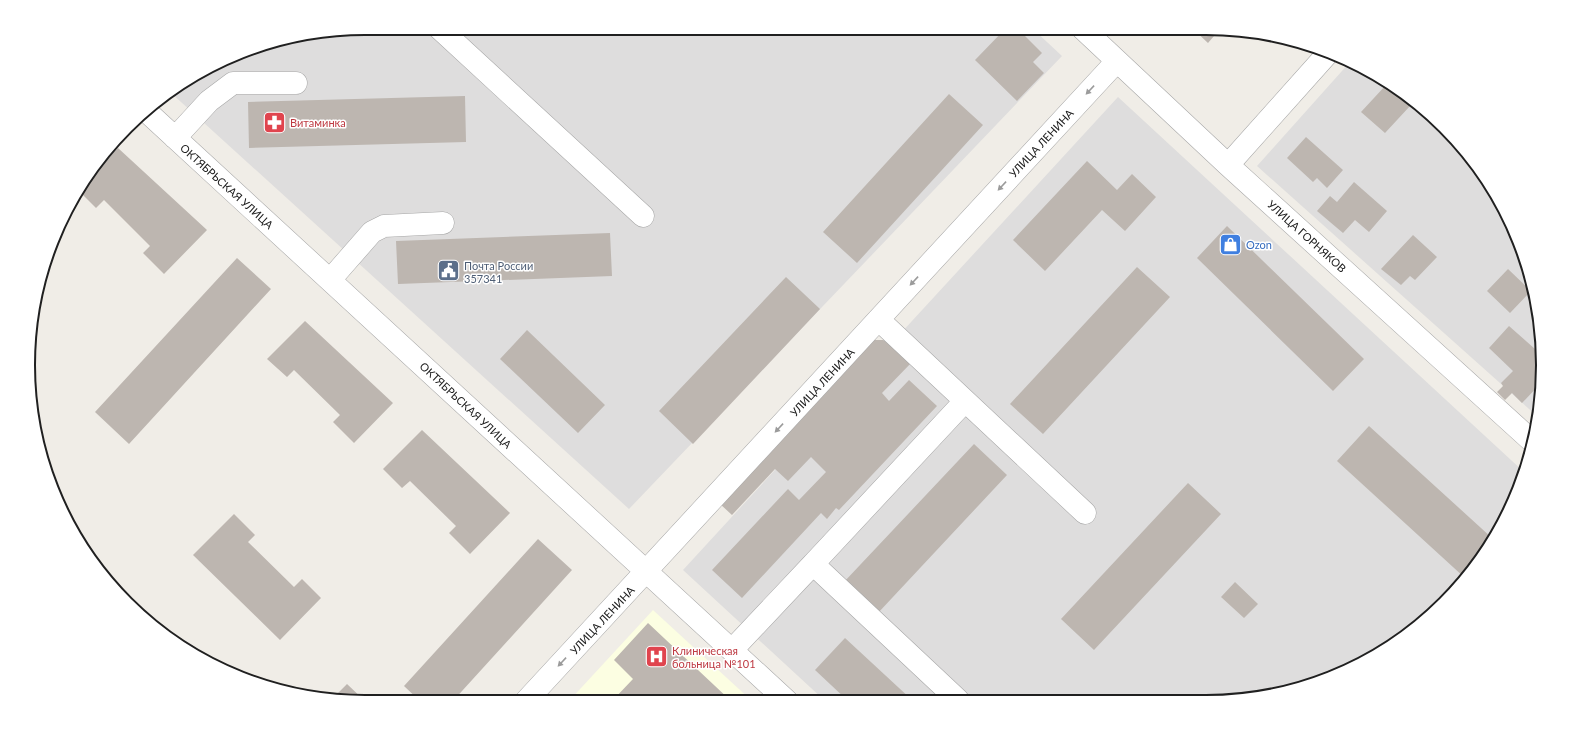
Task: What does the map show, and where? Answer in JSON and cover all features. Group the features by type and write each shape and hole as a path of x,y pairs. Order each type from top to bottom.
{"street":[{"path":"447,35 643,216"},
{"name":"УЛИЦА ГОРНЯКОВ","path":"1089,35 1228,164 1528,437"},
{"path":"1228,164 1324,57"},
{"name":"УЛИЦА ЛЕНИНА","path":"532,695 1116,61"},
{"path":"175,138 209,101 233,83 296,82"},
{"name":"ОКТЯБРЬСКАЯ УЛИЦА","path":"150,115 781,695"},
{"path":"330,280 372,232 384,226 443,223"},
{"path":"879,320 1085,513"},
{"path":"732,650 965,401"},
{"path":"813,564 953,695"}],"shaded area":[{"path":"1040,35 1062,56 629,509 174,96 200,79 239,60 280,46 301,41 343,36"},
{"path":"1346,66 1371,79 1407,103 1424,117 1454,147 1468,164 1492,200 1511,239 1525,280 1533,322 1536,365 1532,412 1257,166"},
{"path":"1118,97 1519,468 1511,491 1492,530 1468,566 1454,583 1424,613 1407,627 1371,651 1352,661 1332,670 1291,684 1249,692 1206,695 819,695 683,570"},
{"name":"Клиническая больница №101","path":"653,610 745,695 575,695"}],"building":[{"path":"999,35 1024,35 1042,53 1033,62 1044,73 1017,101 975,60"},
{"path":"1199,35 1215,35 1208,43"},
{"path":"1384,87 1410,106 1385,133 1361,112"},
{"path":"949,94 983,125 857,263 823,232"},
{"path":"465,96 466,142 249,148 248,102"},
{"path":"1306,137 1343,170 1327,188 1317,178 1313,182 1287,158"},
{"path":"118,148 207,230 164,274 143,253 150,246 104,200 96,208 83,195 105,162"},
{"path":"1087,161 1117,190 1132,174 1156,197 1125,231 1102,210 1045,271 1013,240"},
{"path":"1354,182 1387,211 1369,232 1355,220 1343,233 1317,211 1330,196 1337,202"},
{"path":"1227,226 1364,359 1333,391 1197,258"},
{"path":"610,233 612,276 398,284 396,241"},
{"path":"1413,235 1437,257 1415,280 1410,276 1401,285 1381,269"},
{"path":"237,258 271,289 129,444 95,412"},
{"path":"1137,267 1170,297 1043,434 1010,404"},
{"path":"1508,269 1527,287 1528,294 1510,313 1487,291"},
{"path":"786,277 820,309 693,444 659,411"},
{"path":"305,321 393,403 354,443 333,422 340,415 294,370 287,377 267,359"},
{"path":"1509,326 1535,349 1535,390 1522,403 1512,393 1505,400 1497,392 1503,386 1501,383 1513,371 1489,348"},
{"path":"527,330 605,405 578,433 500,359"},
{"path":"872,340 883,340 892,344 912,362 882,393 889,401 909,380 937,406 839,510 836,508 827,519 821,513 742,598 712,570 788,489 799,500 826,472 811,457 788,481 775,469 732,515 719,503"},
{"path":"1369,426 1489,535 1461,574 1337,461"},
{"path":"422,430 510,513 470,554 449,533 456,526 410,481 402,488 383,469"},
{"path":"974,444 1007,475 878,613 844,582"},
{"path":"1188,483 1221,514 1094,650 1061,619"},
{"path":"234,514 255,535 248,542 294,587 302,579 321,598 280,640 193,555"},
{"path":"538,539 572,570 458,695 414,695 404,686"},
{"path":"1235,582 1258,604 1244,618 1221,597"},
{"path":"648,623 725,695 618,695 633,679 614,660"},
{"path":"845,638 907,695 842,695 815,670"},
{"path":"347,684 358,695 343,694 338,693"}],"place":[{"name":"Витаминка","path":"275,122"},
{"name":"Ozon","path":"1231,244"},
{"name":"Почта России 357341","path":"449,271"},
{"name":"Клиническая больница №101","path":"657,656"}]}
